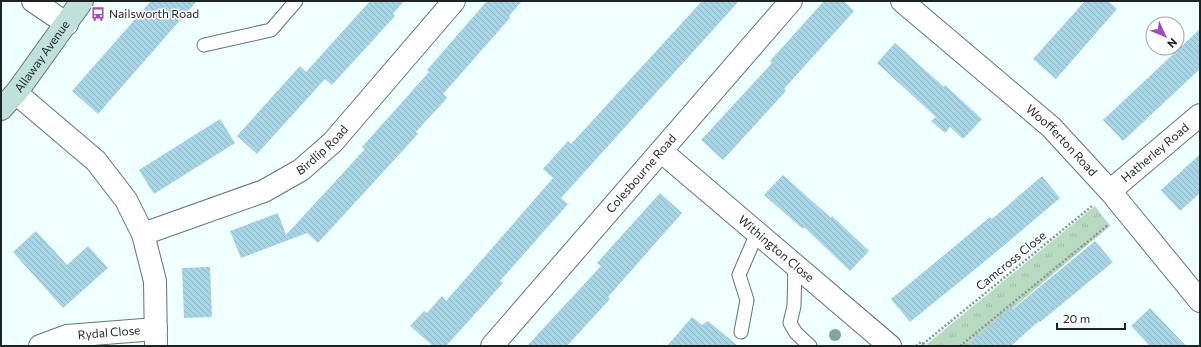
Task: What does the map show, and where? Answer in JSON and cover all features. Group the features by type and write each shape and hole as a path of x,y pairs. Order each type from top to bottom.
{"street":[{"path":"33,1 67,24"},
{"name":"Allaway Avenue","path":"1,109 16,94 82,1"},
{"name":"Birdlip Road","path":"143,234 264,191 301,170 334,142 454,1"},
{"name":"Colesbourne Road","path":"492,346 791,1"},
{"name":"Woofferton Road","path":"902,1 1051,127 1110,192 1200,301"},
{"path":"16,94 96,161 126,200 143,234 155,281 156,337"},
{"name":"Hatherley Road","path":"1110,192 1200,115"},
{"name":"Withington Close","path":"662,151 890,346"},
{"name":"Rydal Close","path":"40,346 67,336 156,337"}],"lane":[{"path":"204,45 271,30 296,1"},
{"path":"741,332 747,300 738,275 757,233"},
{"path":"795,265 794,306 790,323 796,333 810,346"}],"path":[{"name":"Camcross Close","path":"916,346 921,342 925,345 1110,192"},
{"path":"960,346 1125,210"}],"green space":[{"path":"1095,206 1110,226 968,346 929,346 927,344"}],"building":[{"path":"151,1 197,1 98,114 72,91"},
{"path":"370,1 404,1 393,14 395,16 332,85 325,79 257,154 237,136 300,66 306,72"},
{"path":"487,1 522,1 509,16 510,18 443,94 447,98 416,132 418,134 318,243 307,233 241,258 230,231 278,213 286,235 365,149 362,147 429,72 427,70"},
{"path":"702,1 739,1 561,198 568,204 500,281 503,283 446,346 433,346 410,326 424,311 427,313 442,296 446,301 553,178 543,169 568,141 571,144"},
{"path":"824,1 844,1 854,11 784,89 786,91 723,160 701,140 772,63 770,61"},
{"path":"1085,1 1108,1 1117,9 1056,79 1033,59"},
{"path":"1200,29 1200,69 1123,141 1103,120 1171,56 1185,56 1185,43"},
{"path":"895,43 944,87 945,85 982,119 963,139 950,127 945,133 931,121 936,117 877,63"},
{"path":"220,119 235,143 154,194 139,170"},
{"path":"1200,154 1200,193 1180,211 1161,190"},
{"path":"783,175 831,218 832,216 869,251 850,271 804,227 803,229 764,195"},
{"path":"1042,176 1060,198 910,322 891,299 990,217 992,219"},
{"path":"660,193 682,213 608,297 610,299 567,346 527,346 601,266 597,263"},
{"path":"36,231 67,265 88,246 108,268 63,308 13,252"},
{"path":"1095,241 1113,262 1040,322 1039,321 1011,346 967,346 1011,307 1013,309"},
{"path":"210,267 212,317 184,318 182,268"},
{"path":"1150,308 1186,346 1150,346 1131,326"},
{"path":"692,317 702,325 708,321 738,346 667,346"}],"place":[{"name":"Nailsworth Road","path":"98,14"}]}
